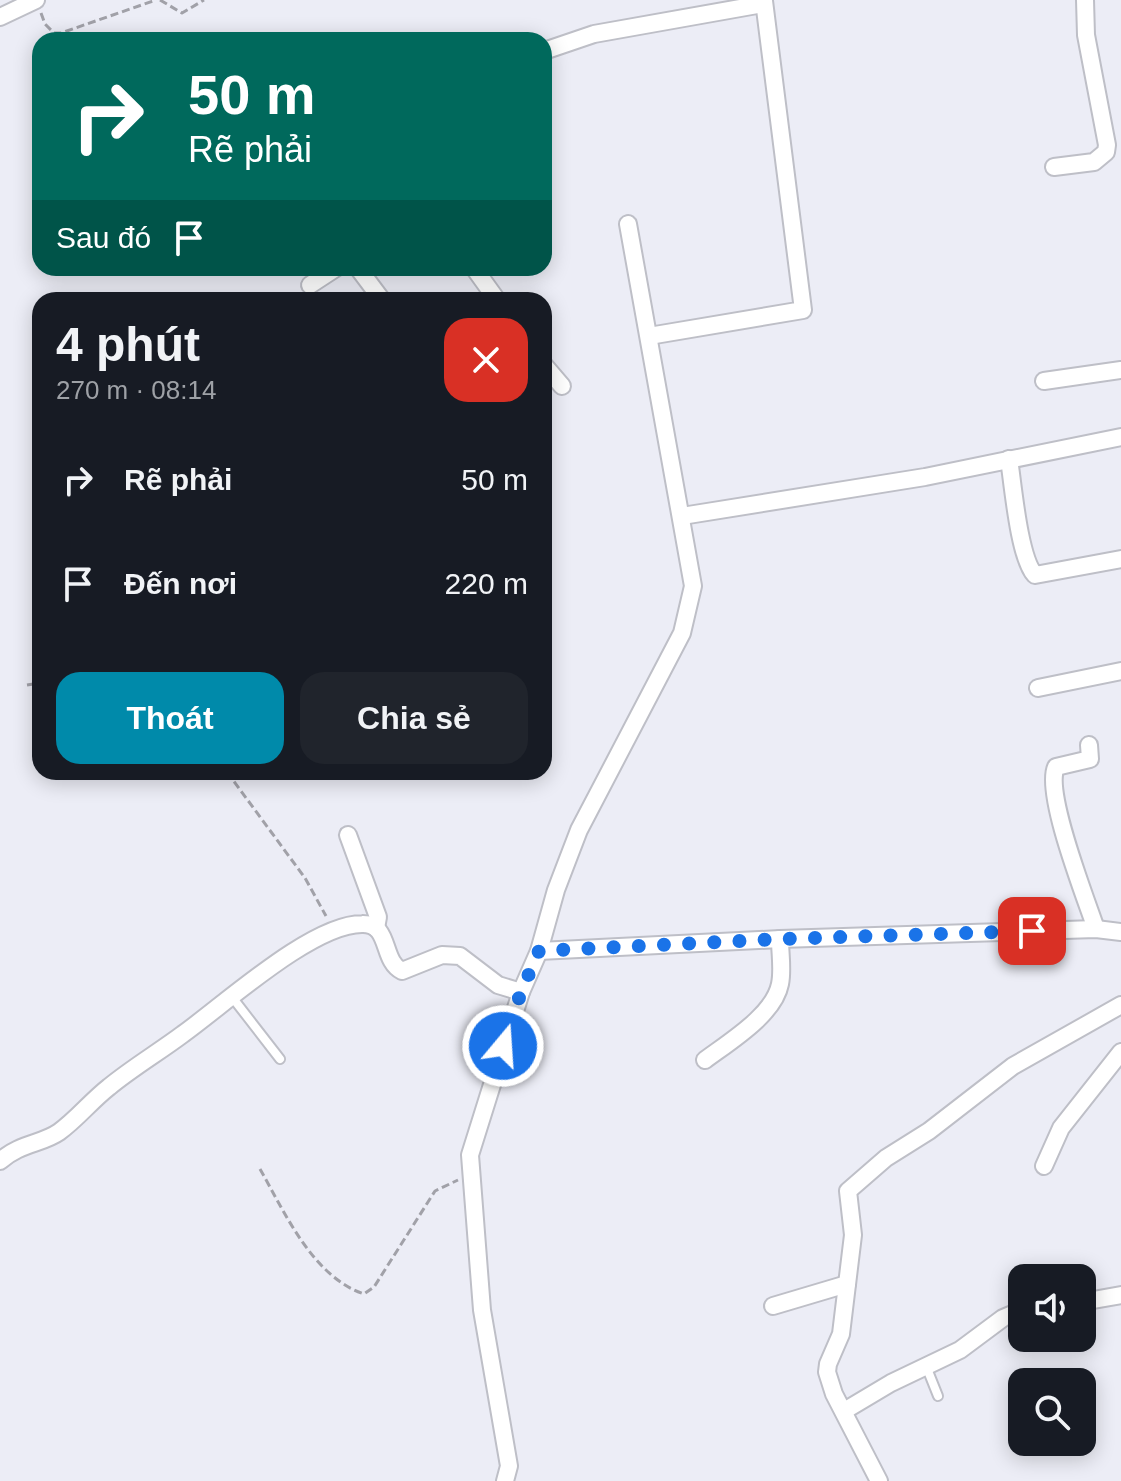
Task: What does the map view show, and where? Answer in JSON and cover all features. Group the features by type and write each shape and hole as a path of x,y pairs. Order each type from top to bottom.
{"street":[{"path":"0,17 36,0"},
{"path":"1054,167 1094,162 1106,152 1086,35 1085,0"},
{"path":"552,48 594,34 757,5 764,1 803,310 649,336"},
{"path":"505,1481 509,1466 482,1310 470,1155 521,992 539,951 556,890 579,830 682,633 693,586 628,224"},
{"path":"310,285 324,276"},
{"path":"1044,381 1121,370"},
{"path":"552,374 562,386"},
{"path":"682,516 925,477 1121,437"},
{"path":"1009,459 1024,550 1035,575 1121,559"},
{"path":"1038,688 1121,671"},
{"path":"1089,745 1090,759 1056,767 1053,777 1062,828 1096,929"},
{"path":"348,835 378,917 376,928"},
{"path":"0,1161 19,1148 53,1137 108,1087 290,955 333,930 362,924 376,928 382,933 397,969 407,970 442,955 460,956 498,985 521,992"},
{"path":"539,951 780,939 1096,929 1121,932"},
{"path":"705,1060 775,1002 781,982 780,939"},
{"path":"879,1481 829,1382 827,1372 841,1334 853,1235 847,1196 851,1186 1013,1066 1120,1007"},
{"path":"1044,1166 1061,1128 1121,1052"},
{"path":"773,1306 847,1284"},
{"path":"1096,1299 1121,1295"},
{"path":"844,1411 891,1383 960,1350 1008,1316"}],"lane":[{"path":"232,997 280,1059"},
{"path":"926,1366 938,1396"}],"path":[{"path":"36,0 45,24 53,32"},
{"path":"64,32 158,0 182,13 204,0"},
{"path":"27,685 32,684"},
{"path":"233,780 305,878 333,930"},
{"path":"260,1169 309,1250 337,1279 364,1294 374,1287 435,1191 451,1182 470,1177"}],"route":[{"path":"503,1046 539,951 1032,931"}]}
